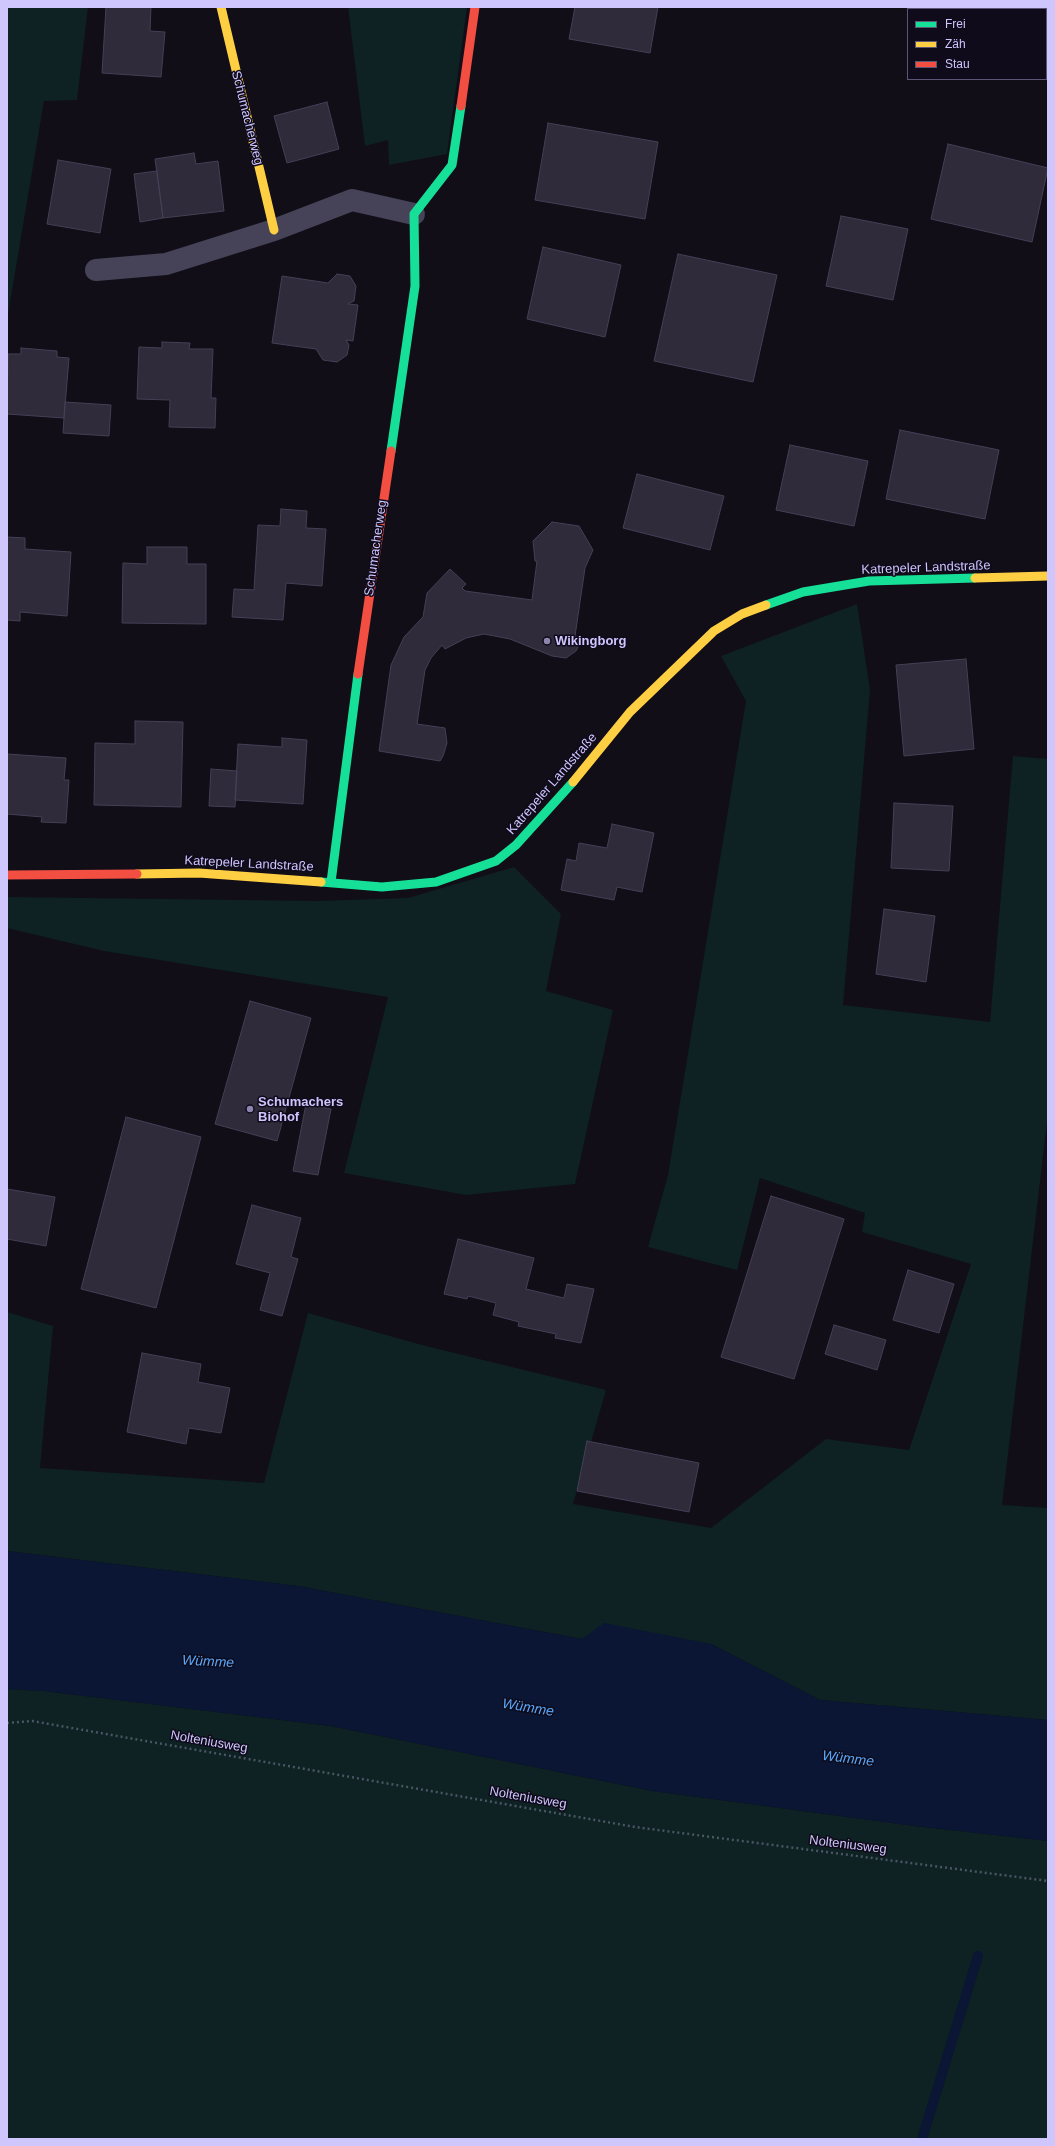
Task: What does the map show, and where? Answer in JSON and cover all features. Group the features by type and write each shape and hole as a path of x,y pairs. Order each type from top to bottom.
{"street":[{"name":"Schumacherweg","path":"221,7 274,230"},
{"path":"96,270 166,264 274,230 352,200 414,214 452,165 475,7"},
{"name":"Schumacherweg","path":"331,882 353,706 415,286 414,214"},
{"name":"Katrepeler Landstraße","path":"7,875 198,873 382,887 436,882 496,861 516,845 558,802 630,712 714,631 742,614 803,592 869,581 1048,576"}],"path":[{"name":"Nolteniusweg","path":"7,1724 32,1721 635,1827 1048,1881"}],"shaded area":[{"path":"7,7 88,7 77,100 44,101 7,320"},
{"path":"348,7 467,7 447,154 389,165 388,140 365,146"},
{"path":"857,604 870,690 843,1005 990,1022 1013,756 1048,759 1048,1113 1002,1505 1048,1508 1048,1720 820,1700 711,1644 582,1639 298,1586 7,1551 7,1312 53,1326 40,1468 264,1483 308,1313 422,1345 606,1390 573,1504 711,1528 826,1439 909,1450 971,1264 862,1232 865,1213 760,1178 737,1270 648,1247 668,1175 746,701 721,656"},
{"path":"514,867 561,914 546,991 613,1010 575,1184 466,1195 344,1173 388,997 104,951 7,928 7,897 318,901 408,898"},
{"path":"7,1689 44,1691 331,1726 653,1791 915,1826 1048,1841 1048,2139 7,2139"}],"water":[{"name":"Wümme","path":"7,1551 298,1586 582,1639 604,1623 711,1644 820,1700 1048,1720 1048,1841 915,1826 653,1791 331,1726 44,1691 7,1689"}],"building":[{"path":"106,7 151,7 150,31 165,32 161,77 102,73"},
{"path":"575,7 658,7 650,53 569,39"},
{"path":"1048,7 1048,32 1047,8 1004,8"},
{"path":"327,102 339,149 287,163 274,116"},
{"path":"548,123 658,142 645,219 535,200"},
{"path":"948,144 1048,168 1032,242 931,219"},
{"path":"194,153 196,164 218,161 224,211 163,218 155,159"},
{"path":"58,160 111,169 100,233 47,224"},
{"path":"157,171 163,218 140,222 134,174"},
{"path":"841,216 908,229 893,300 826,286"},
{"path":"543,247 621,265 605,337 527,319"},
{"path":"678,254 777,275 753,382 654,361"},
{"path":"337,274 350,276 356,286 354,301 348,304 358,305 353,341 346,340 349,345 347,355 337,362 323,360 316,349 272,343 282,276 328,283"},
{"path":"162,342 190,343 189,349 213,349 211,398 216,398 215,428 169,427 170,400 137,399 139,347 162,348"},
{"path":"21,348 57,351 57,357 69,358 64,418 7,414 8,354 21,354"},
{"path":"65,402 111,405 109,436 63,433"},
{"path":"900,430 999,450 985,519 886,499"},
{"path":"790,445 868,461 854,526 776,510"},
{"path":"637,474 724,496 710,550 623,528"},
{"path":"281,509 307,511 306,528 326,529 322,586 286,583 283,620 232,617 234,589 254,590 258,525 280,526"},
{"name":"Wikingborg","path":"552,522 579,526 593,550 585,568 575,636 579,645 576,651 566,658 552,656 510,639 484,634 466,638 445,649 442,645 431,658 425,670 417,724 445,728 447,743 443,756 440,761 379,751 391,665 404,637 423,617 427,593 450,569 466,584 462,588 465,591 532,600 537,561 535,561 533,541"},
{"path":"7,537 25,538 25,549 71,552 67,616 20,612 20,621 7,620"},
{"path":"147,547 187,547 187,564 206,564 206,624 122,623 123,563 147,564"},
{"path":"966,659 974,749 904,756 896,665"},
{"path":"135,721 183,722 181,807 94,805 95,743 135,744"},
{"path":"282,738 307,740 303,804 235,800 238,744 282,747"},
{"path":"7,754 66,758 64,780 69,780 66,823 41,822 42,817 7,814"},
{"path":"211,769 237,771 235,807 209,806"},
{"path":"894,803 953,806 949,871 891,868"},
{"path":"612,824 654,833 642,892 617,887 614,900 561,890 567,859 576,861 579,843 607,848"},
{"path":"884,909 935,916 926,982 876,974"},
{"path":"250,1001 311,1018 277,1141 215,1124"},
{"path":"306,1104 331,1109 318,1175 293,1171"},
{"path":"126,1117 201,1137 156,1308 81,1289"},
{"path":"7,1189 55,1197 46,1246 7,1239"},
{"path":"771,1196 844,1219 794,1379 721,1357"},
{"path":"252,1205 301,1218 291,1257 298,1259 282,1316 260,1310 270,1273 236,1264"},
{"path":"458,1239 534,1258 526,1289 564,1298 567,1284 594,1289 581,1343 555,1338 556,1334 518,1326 519,1322 493,1315 496,1303 468,1296 467,1299 444,1294"},
{"path":"908,1270 954,1284 939,1333 893,1320"},
{"path":"834,1325 886,1340 877,1370 825,1354"},
{"path":"142,1353 201,1364 198,1382 230,1388 221,1433 189,1428 186,1444 127,1432"},
{"path":"587,1441 699,1463 689,1512 577,1491"}],"waterway":[{"path":"922,2139 978,1956"}],"traffic: fast":[{"path":"391,451 415,286 414,214 452,165 461,106"},
{"path":"766,605 803,592 869,581 975,578"},
{"path":"331,882 358,674"},
{"path":"321,882 382,887 436,882 496,861 516,845 573,782"}],"traffic: slow":[{"path":"221,7 274,230"},
{"path":"975,578 1048,576"},
{"path":"573,782 630,712 714,631 742,614 766,605"},
{"path":"137,874 199,873 321,882"}],"traffic: jam":[{"path":"461,106 475,7"},
{"path":"358,674 391,451"},
{"path":"7,875 137,874"}],"place":[{"name":"Wikingborg","path":"547,641"},
{"name":"Schumachers Biohof","path":"250,1109"}]}
